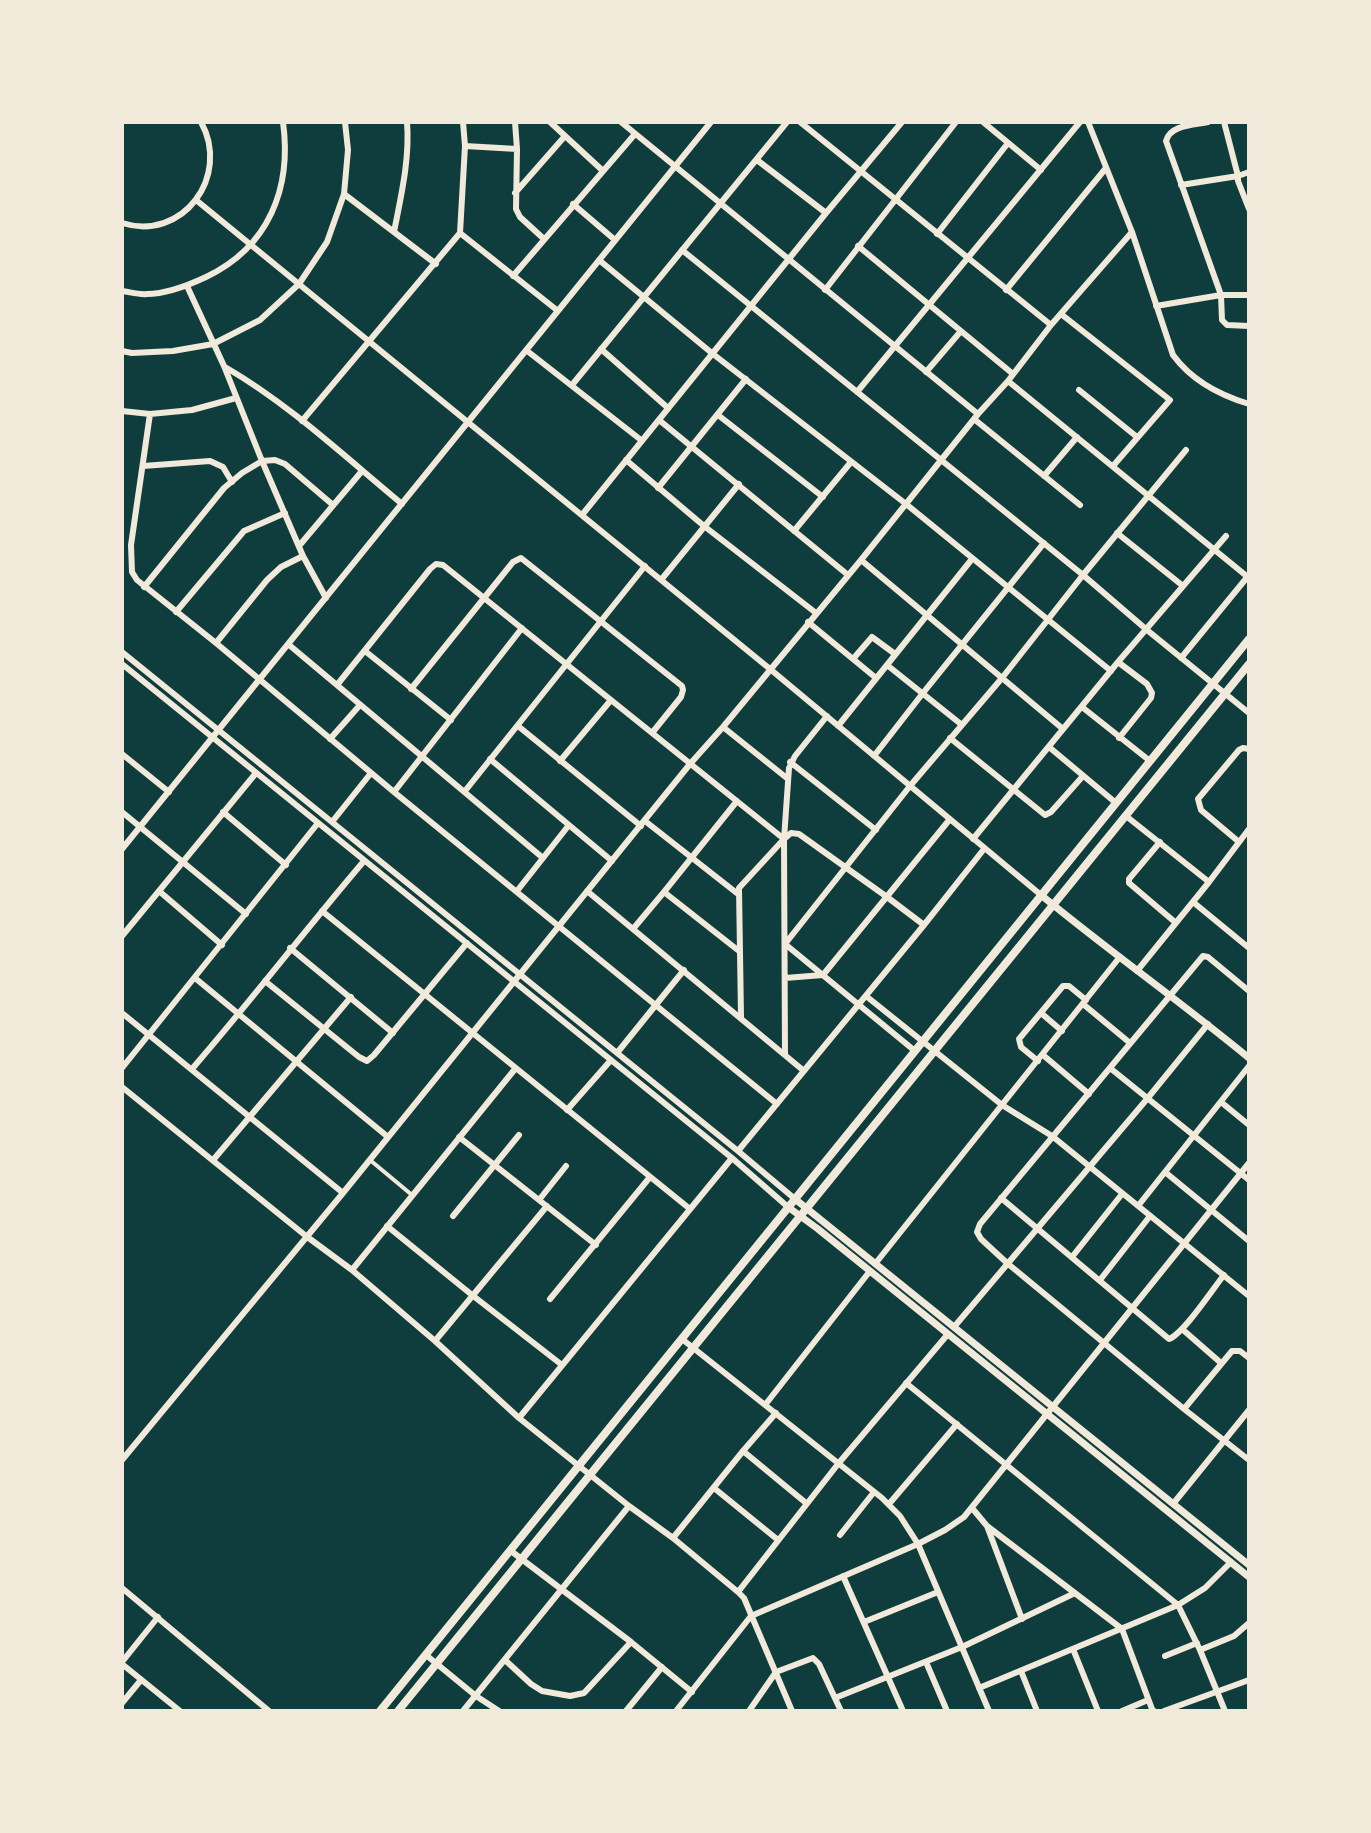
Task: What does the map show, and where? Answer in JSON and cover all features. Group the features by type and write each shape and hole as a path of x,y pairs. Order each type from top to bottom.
{"main road":[{"path":"380,1711 1249,639"},
{"path":"398,1711 1249,664"}],"street":[{"path":"122,223 143,227 158,224 185,211 196,200 211,164 208,138 201,122"},
{"path":"122,291 147,294 187,286 223,269 252,245 270,219 282,188 286,156 283,122"},
{"path":"122,351 173,351 213,344 260,320 299,284 327,242 344,194 348,150 345,122"},
{"path":"394,232 403,185 407,122"},
{"path":"302,421 460,233 465,146 463,122"},
{"path":"515,122 516,209 520,217 544,239"},
{"path":"550,122 602,170"},
{"path":"621,122 926,372 1080,505"},
{"path":"122,849 711,122"},
{"path":"572,385 787,122"},
{"path":"800,122 1051,325"},
{"path":"889,122 897,129"},
{"path":"582,515 902,122"},
{"path":"825,290 956,122"},
{"path":"983,122 1041,170"},
{"path":"1088,122 1132,232 1168,342 1181,367 1205,385 1249,404"},
{"path":"1208,122 1173,130 1166,141 1221,295 1224,323 1249,326"},
{"path":"1224,122 1238,181 1249,209"},
{"path":"857,392 1041,170 1076,123"},
{"path":"513,276 635,134"},
{"path":"515,193 565,136"},
{"path":"937,234 1008,143"},
{"path":"465,146 517,149"},
{"path":"757,160 826,213"},
{"path":"1006,290 1106,168"},
{"path":"1181,185 1249,172"},
{"path":"344,194 436,264"},
{"path":"196,200 645,566 984,849 1249,1058"},
{"path":"573,204 615,240"},
{"path":"122,1460 976,416 1132,232"},
{"path":"460,233 558,311"},
{"path":"858,246 1013,374"},
{"path":"682,250 1249,713"},
{"path":"599,260 1111,671"},
{"path":"187,286 224,366 303,556 326,598"},
{"path":"1156,306 1221,295 1249,295"},
{"path":"1061,314 1170,400 1113,466"},
{"path":"926,372 961,331"},
{"path":"601,349 668,408"},
{"path":"526,350 641,440"},
{"path":"224,366 302,421 402,504"},
{"path":"658,488 746,379"},
{"path":"1008,381 1249,577 1181,658"},
{"path":"1079,390 1137,437"},
{"path":"122,411 150,414 192,410 236,398"},
{"path":"150,414 131,545 132,572 137,580 777,1104"},
{"path":"718,415 823,497"},
{"path":"659,420 848,575"},
{"path":"1044,476 1077,437"},
{"path":"785,944 910,786 1002,678 1186,450"},
{"path":"144,587 232,482 262,461 275,460 285,464 333,505"},
{"path":"626,460 704,526 816,613"},
{"path":"143,466 210,461 223,467 232,482"},
{"path":"794,531 851,462"},
{"path":"299,546 362,471"},
{"path":"661,580 739,484"},
{"path":"176,612 244,531 285,513"},
{"path":"1117,533 1183,586"},
{"path":"973,839 1226,536"},
{"path":"874,756 1044,543"},
{"path":"216,643 267,580 281,567 303,556"},
{"path":"411,689 513,562 525,558 682,686 681,697 652,733"},
{"path":"838,726 972,559"},
{"path":"861,560 1063,729"},
{"path":"337,685 436,564 443,565 784,839"},
{"path":"465,791 645,566"},
{"path":"808,622 876,678"},
{"path":"394,792 522,628"},
{"path":"853,659 872,637 895,654"},
{"path":"288,644 543,858"},
{"path":"365,651 451,720"},
{"path":"122,652 738,1151 792,1203 800,1216 872,1267"},
{"path":"1118,662 1147,684 1152,693 1119,738"},
{"path":"122,664 732,1158 792,1203 806,1208 872,1267 1050,1410 1231,1562 1248,1570"},
{"path":"887,665 962,725"},
{"path":"560,761 611,700"},
{"path":"330,739 360,705"},
{"path":"1082,707 1150,761"},
{"path":"785,1055 784,839 790,762 827,716"},
{"path":"518,726 738,894"},
{"path":"723,727 788,779"},
{"path":"950,738 1045,815 1083,776"},
{"path":"1049,747 1116,803"},
{"path":"1239,842 1201,810 1198,799 1239,750 1249,749"},
{"path":"122,754 169,792"},
{"path":"490,759 612,861"},
{"path":"790,762 876,830"},
{"path":"124,931 256,773"},
{"path":"332,822 371,773"},
{"path":"633,929 737,801"},
{"path":"122,812 246,914"},
{"path":"223,812 286,865"},
{"path":"1126,816 1209,882"},
{"path":"785,978 823,975 950,819"},
{"path":"122,1068 318,823"},
{"path":"517,891 569,825"},
{"path":"1137,971 1249,829"},
{"path":"741,1017 738,894 741,885 791,833 799,834 846,866 924,925"},
{"path":"1160,842 1129,879 1129,883 1176,923"},
{"path":"738,1151 984,849"},
{"path":"192,1069 364,861"},
{"path":"159,891 222,945"},
{"path":"587,891 804,1071"},
{"path":"664,892 739,951"},
{"path":"1193,902 1249,948"},
{"path":"322,911 690,1209"},
{"path":"265,981 367,1061 467,943"},
{"path":"785,944 915,1051"},
{"path":"290,948 393,1033"},
{"path":"1249,991 1206,956 1200,959 1001,1198 977,1232 1007,1263 1249,1460"},
{"path":"765,1405 1119,958"},
{"path":"617,1053 684,970"},
{"path":"195,978 388,1137"},
{"path":"1089,1094 1021,1047 1019,1039 1066,985 1130,1043"},
{"path":"866,996 1002,1105 1052,1136 1249,1296"},
{"path":"214,1159 351,997"},
{"path":"122,1013 343,1193"},
{"path":"1041,1013 1062,1031"},
{"path":"738,1592 838,1464 1208,1024"},
{"path":"567,1110 611,1060"},
{"path":"1138,1206 1249,1066"},
{"path":"1110,1068 1249,1180"},
{"path":"352,1270 515,1069"},
{"path":"122,1087 352,1270 519,1418 738,1592 744,1598 792,1711"},
{"path":"1221,1102 1249,1125"},
{"path":"453,1216 519,1135"},
{"path":"459,1137 596,1245"},
{"path":"519,1418 732,1158"},
{"path":"370,1160 412,1195"},
{"path":"676,1711 751,1616 918,1544 945,1530 972,1508 1249,1163"},
{"path":"539,1200 566,1166"},
{"path":"1165,1172 1249,1241"},
{"path":"550,1299 650,1177"},
{"path":"1072,1257 1122,1194"},
{"path":"1001,1198 1167,1338 1174,1338 1224,1275"},
{"path":"435,1341 547,1206"},
{"path":"1100,1280 1150,1216"},
{"path":"387,1226 562,1365"},
{"path":"1182,1329 1221,1363"},
{"path":"682,1339 900,1516 918,1544 989,1711"},
{"path":"1184,1409 1235,1350 1249,1358"},
{"path":"906,1383 1178,1605 1225,1711"},
{"path":"1050,1410 1173,1504 1248,1570"},
{"path":"1173,1504 1249,1410"},
{"path":"673,1538 776,1413"},
{"path":"889,1504 957,1424"},
{"path":"743,1451 806,1503"},
{"path":"714,1488 778,1540"},
{"path":"840,1535 874,1492"},
{"path":"463,1711 629,1506"},
{"path":"972,1508 987,1526 1122,1629 1154,1711"},
{"path":"987,1526 1022,1619"},
{"path":"511,1551 692,1692"},
{"path":"979,1688 1178,1605 1205,1588 1231,1562"},
{"path":"843,1576 903,1711"},
{"path":"122,1588 269,1711"},
{"path":"864,1622 938,1592"},
{"path":"835,1698 962,1647 1075,1593"},
{"path":"158,1617 122,1663 170,1708 180,1711"},
{"path":"1165,1656 1234,1636 1249,1623"},
{"path":"505,1660 542,1691 570,1696 584,1693 631,1642"},
{"path":"1073,1649 1098,1711"},
{"path":"426,1655 499,1711"},
{"path":"749,1711 776,1672 813,1658 819,1664 841,1711"},
{"path":"926,1662 947,1711"},
{"path":"626,1711 662,1667"},
{"path":"1021,1671 1037,1711"},
{"path":"122,1703 141,1680"},
{"path":"1164,1711 1249,1680"},
{"path":"1122,1711 1148,1700"}]}
